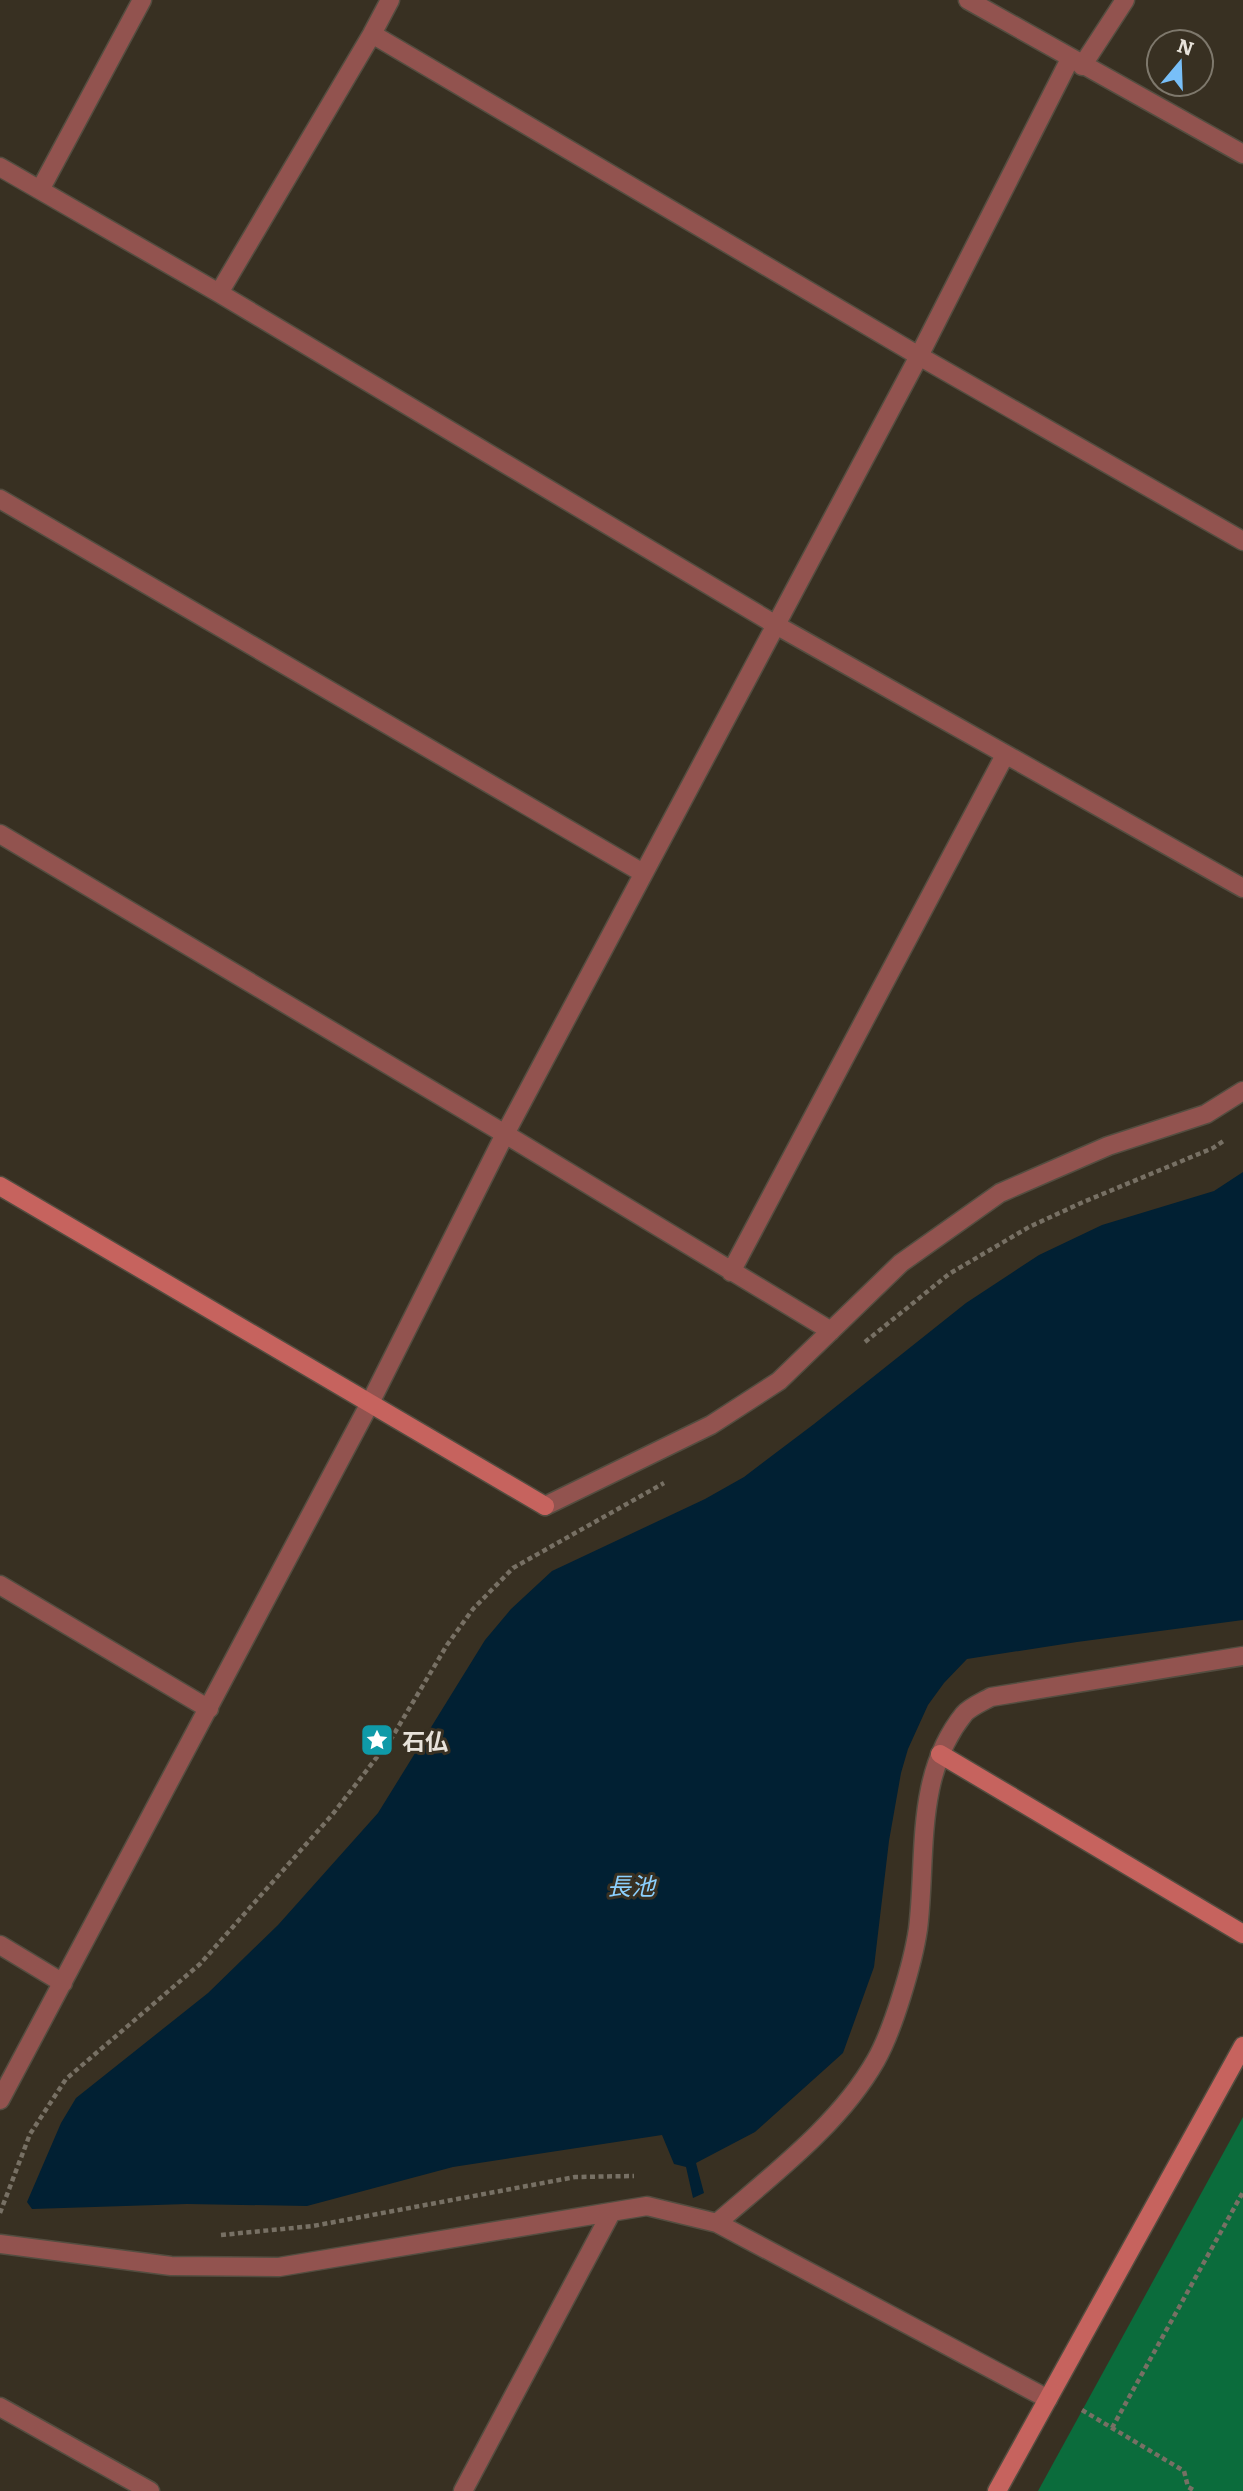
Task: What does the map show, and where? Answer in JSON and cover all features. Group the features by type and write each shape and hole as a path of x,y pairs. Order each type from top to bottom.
{"street":[{"path":"40,190 142,0"},
{"path":"219,293 390,0"},
{"path":"968,0 1076,63 1243,154"},
{"path":"0,2098 369,1405 505,1134 642,873 1076,63 1125,0"},
{"path":"372,34 919,356 1243,541"},
{"path":"0,167 219,293 776,625 1243,888"},
{"path":"0,499 642,873"},
{"path":"731,1272 1005,755"},
{"path":"0,834 831,1331"},
{"path":"0,1185 369,1405 545,1506 711,1424 779,1381 901,1262 1000,1193 1108,1146 1206,1114 1243,1091"},
{"path":"0,1584 209,1709"},
{"path":"718,2223 803,2147 854,2093 877,2059 899,2004 918,1930 926,1804 940,1754 965,1712 991,1697 1243,1656"},
{"path":"940,1754 1243,1934"},
{"path":"0,1945 63,1983"},
{"path":"997,2491 1243,2046"},
{"path":"0,2244 170,2266 279,2267 647,2206 718,2223 1048,2399"},
{"path":"465,2490 611,2213"},
{"path":"0,2407 150,2491"}],"path":[{"path":"863,1344 949,1274 1029,1227 1213,1148 1233,1135"},
{"path":"0,2213 30,2134 66,2080 200,1964 332,1815 390,1739 447,1645 474,1609 513,1567 668,1481"},
{"path":"220,2235 313,2225 575,2177 647,2176 647,2206"},
{"path":"1112,2428 1243,2192"},
{"path":"1082,2410 1184,2471 1188,2487 1195,2491"}],"green space":[{"path":"1243,2117 1243,2491 1038,2491"}],"water":[{"name":"長池","path":"1243,1172 1243,1620 967,1659 944,1683 928,1705 908,1749 901,1773 889,1841 874,1967 843,2053 755,2132 696,2163 704,2193 693,2198 686,2167 674,2164 662,2135 453,2167 307,2206 187,2204 32,2209 27,2202 61,2123 76,2098 208,1993 278,1925 378,1813 485,1640 511,1609 552,1571 705,1499 744,1477 966,1303 1039,1255 1102,1225 1214,1191"}],"place":[{"name":"石仏","path":"377,1740"}]}
